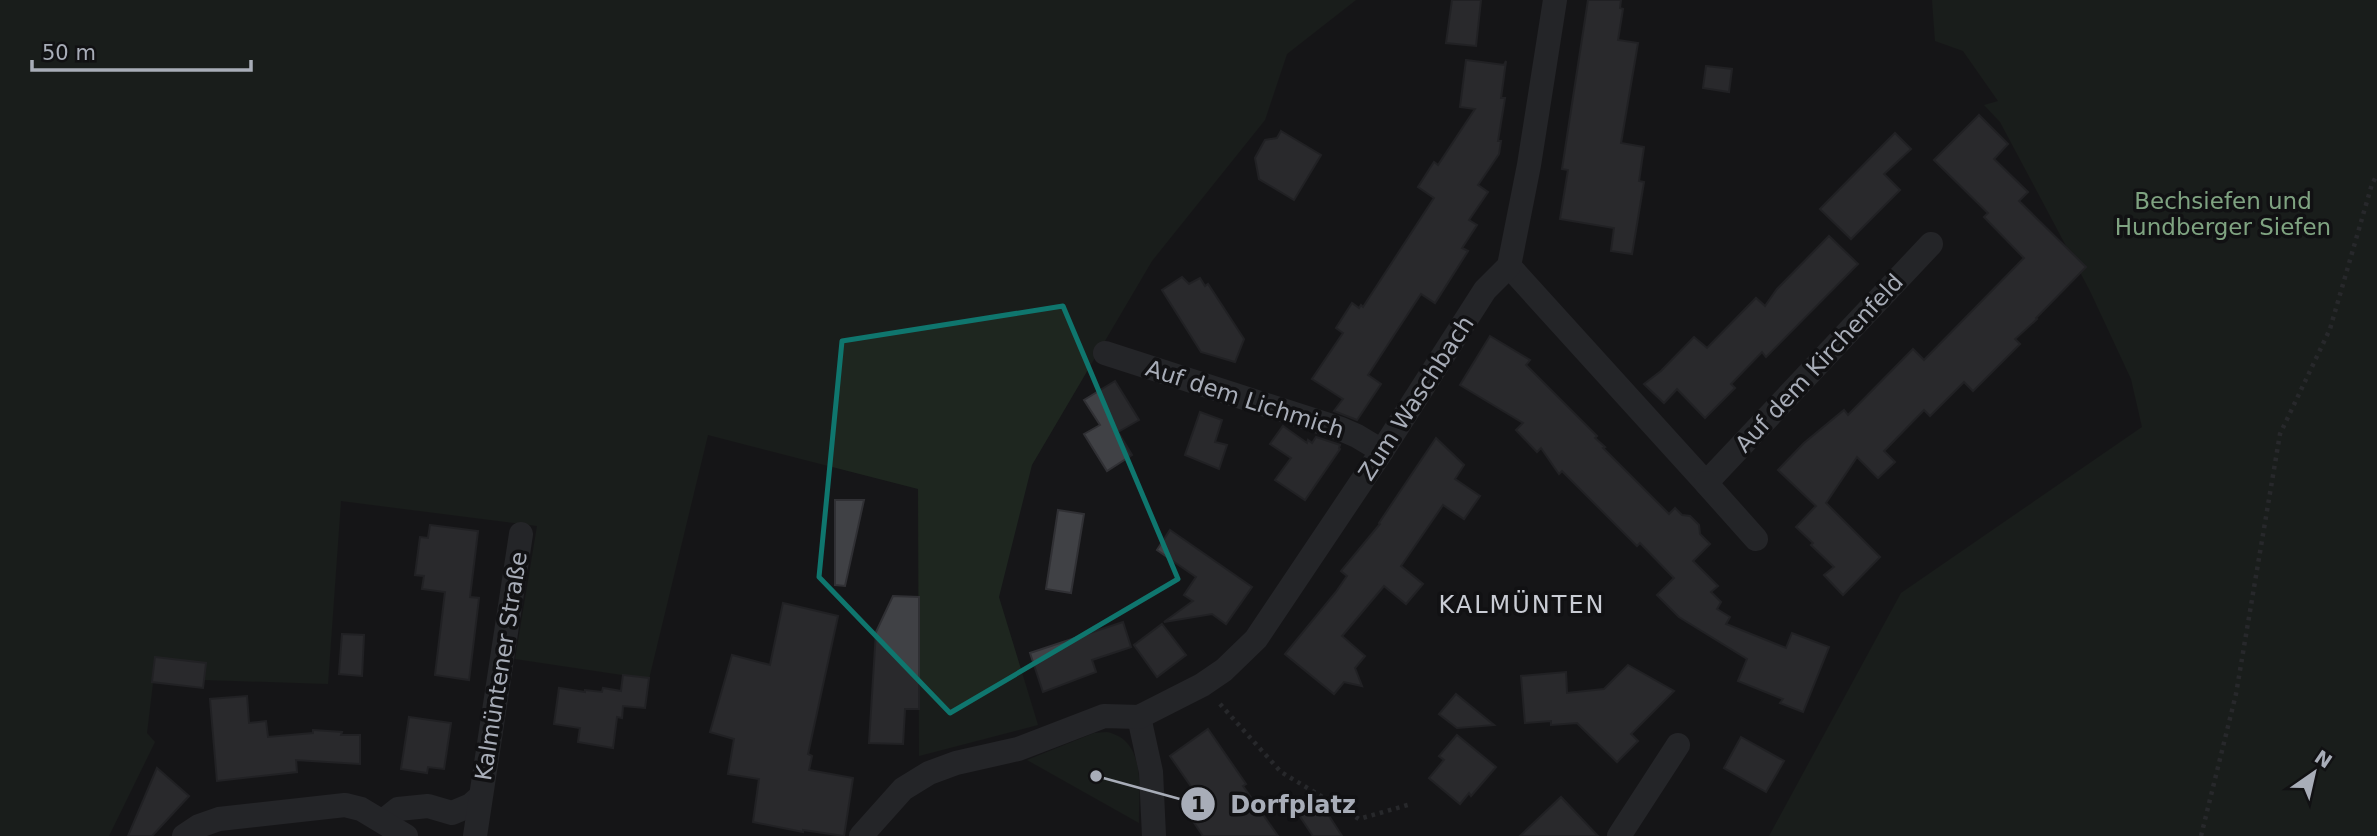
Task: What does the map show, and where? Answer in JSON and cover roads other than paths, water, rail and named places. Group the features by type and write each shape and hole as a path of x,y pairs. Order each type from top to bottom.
{"street":[{"path":"1555,0 1531,152 1508,265 1756,539"},
{"name":"Auf dem Kirchenfeld","path":"1706,484 1931,244"},
{"name":"Zum Waschbach","path":"1139,717 1202,685 1237,659 1264,629 1485,290 1508,265"},
{"name":"Auf dem Lichmich","path":"1105,354 1341,429 1382,451"},
{"name":"Kalmüntener Straße","path":"475,836 521,534"},
{"path":"861,836 903,789 929,773 956,763 1018,749 1104,716 1139,717 1151,772 1154,836"},
{"path":"1619,836 1678,745"},
{"name":"Kalmüntener Straße","path":"383,821 398,809 428,806 452,813 471,806 480,797"},
{"path":"184,836 199,826 219,819 345,805 361,809 405,836"}],"place":[{"name":"Dorfplatz","path":"1096,776"}],"district":[{"name":"KALMÜNTEN","path":"1522,605"}],"park label":[{"name":"Bechsiefen und Hundberger Siefen","path":"2223,214"}]}
